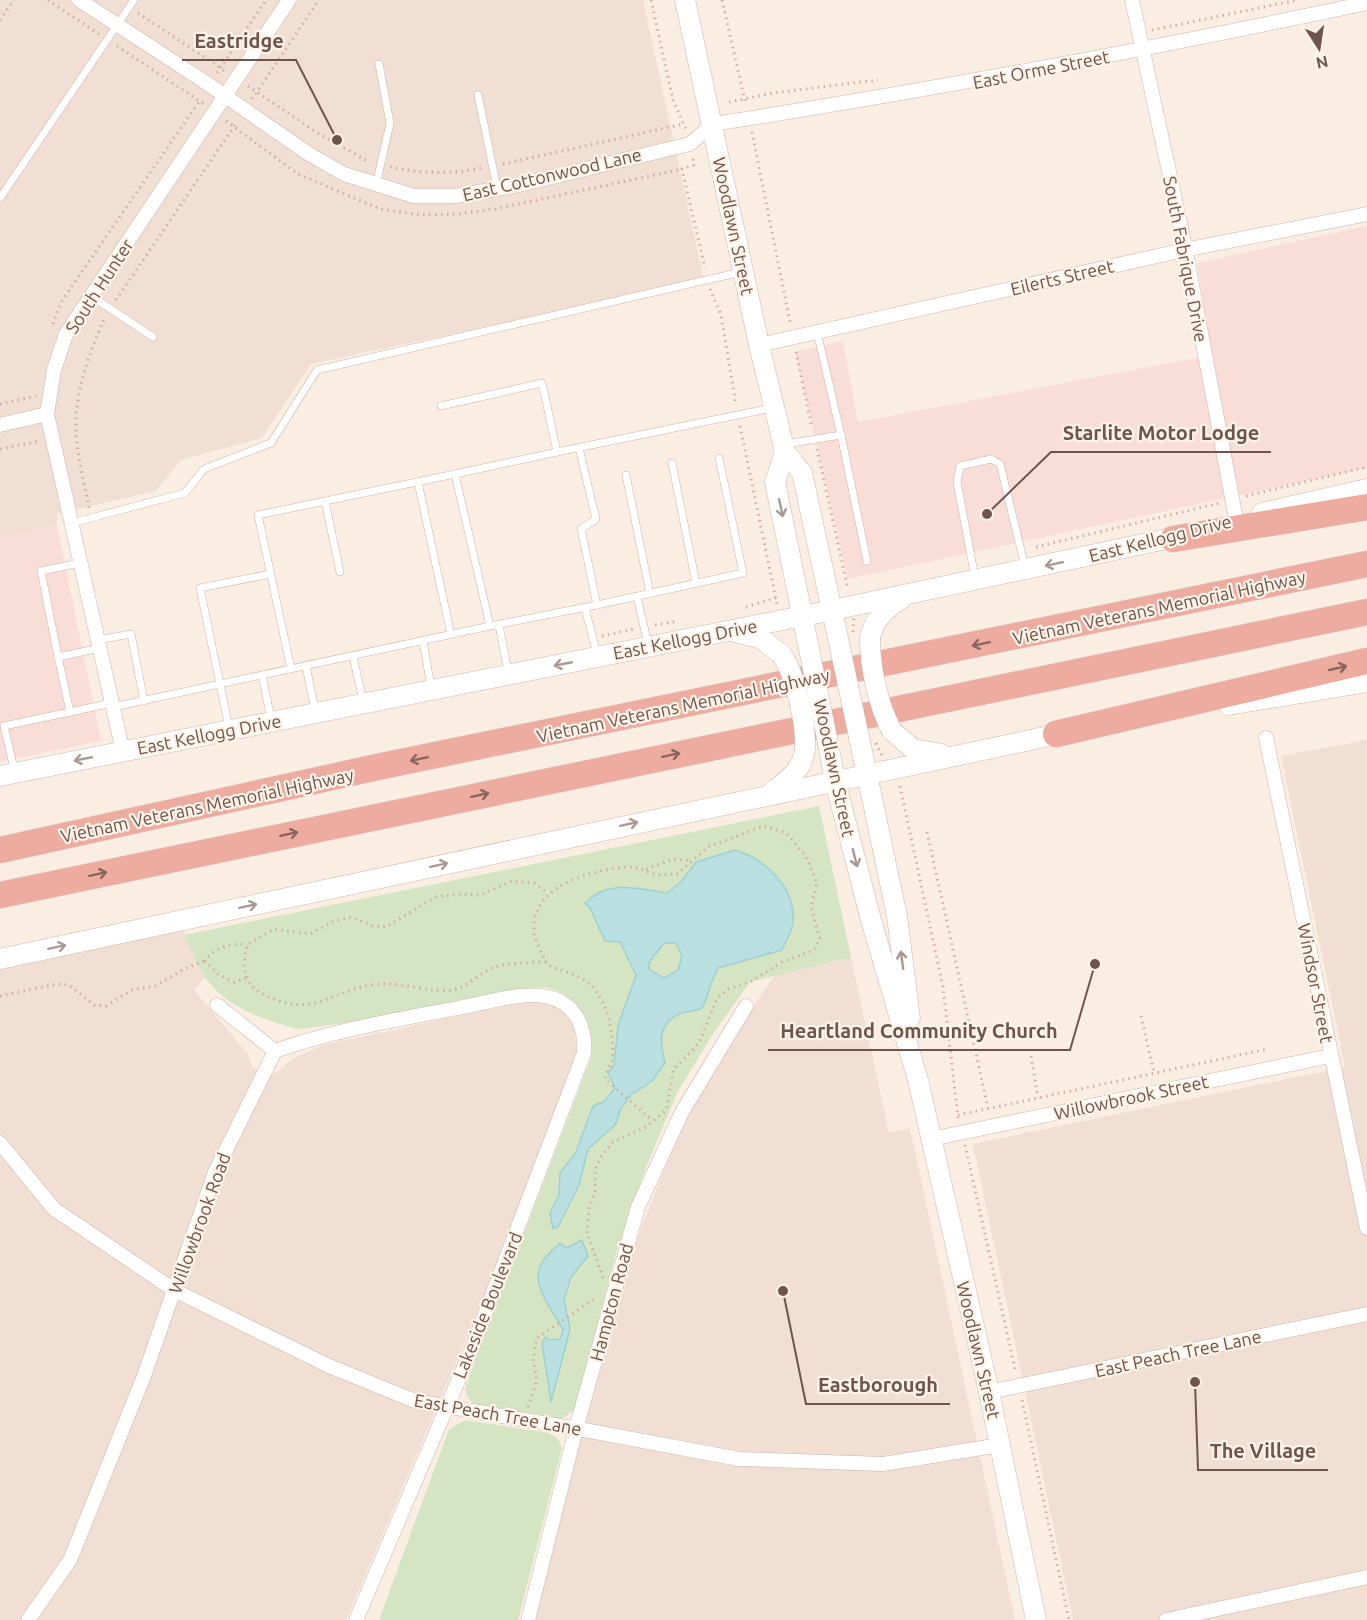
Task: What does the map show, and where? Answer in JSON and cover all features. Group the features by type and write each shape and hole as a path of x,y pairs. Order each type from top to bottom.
{"highway":[{"path":"1173,539 1367,507"},
{"name":"Vietnam Veterans Memorial Highway","path":"0,850 382,766 1367,564"},
{"path":"0,896 66,880 1367,612"},
{"path":"1056,734 1367,661"},
{"path":"0,832 382,766"}],"main road":[{"name":"Woodlawn Street","path":"685,0 774,407 784,448 802,473 833,610 897,916 918,1080"},
{"name":"Woodlawn Street","path":"784,448 775,482 835,781 871,920 918,1080 989,1392 1036,1620"},
{"name":"East Kellogg Drive","path":"7,774 1026,570 1173,539 1234,509 1367,489"},
{"path":"909,594 885,610 872,628 870,653 884,715 892,730 913,749 950,756"},
{"path":"728,631 760,638 782,655 791,672 805,736 804,758 794,776 769,794"},
{"path":"0,959 1056,734 1367,682"}],"street":[{"name":"East Cottonwood Lane","path":"79,0 318,159 344,174 414,196 455,196 690,144 713,124"},
{"name":"South Hunter","path":"123,752 47,414 54,370 66,334 289,0"},
{"name":"South Fabrique Drive","path":"1132,0 1144,50 1234,509"},
{"name":"East Orme Street","path":"713,124 927,91 1144,50 1347,4 1367,3"},
{"name":"Eilerts Street","path":"759,345 1184,250 1367,214"},
{"path":"0,425 47,414"},
{"name":"Windsor Street","path":"1266,738 1367,1228"},
{"name":"Lakeside Boulevard","path":"274,1051 319,1035 511,998 548,997 565,1004 579,1019 585,1036 584,1053 472,1348 356,1620"},
{"path":"217,1005 274,1051"},
{"name":"Hampton Road","path":"528,1620 576,1429 638,1207 682,1112 747,1006"},
{"name":"Willowbrook Road","path":"28,1620 70,1560 144,1376 215,1172 274,1051"},
{"name":"Willowbrook Street","path":"931,1139 1330,1056"},
{"name":"East Peach Tree Lane","path":"0,1143 54,1209 174,1290 329,1366 415,1401 739,1460 883,1464 1000,1445"},
{"name":"East Peach Tree Lane","path":"989,1392 1367,1314"},
{"path":"1166,1620 1367,1577"}],"lane":[{"path":"0,198 134,0"},
{"path":"376,185 390,123 379,64"},
{"path":"478,95 497,188"},
{"path":"72,523 185,493 204,469 271,443 317,370 743,272"},
{"path":"92,296 153,337"},
{"path":"817,332 867,561"},
{"path":"441,406 542,383 557,452"},
{"path":"291,669 258,515 774,407"},
{"path":"784,448 841,435"},
{"path":"579,448 596,519 580,530 597,605"},
{"path":"7,774 4,726 70,712 144,701 743,573 719,458"},
{"path":"975,580 957,482 960,466 991,459 1000,464 1026,570"},
{"path":"672,463 696,584"},
{"path":"455,474 490,626"},
{"path":"626,475 650,594"},
{"path":"418,482 451,635"},
{"path":"325,501 340,572"},
{"path":"70,712 41,571 80,563"},
{"path":"230,730 200,588 270,574"},
{"path":"637,597 648,647"},
{"path":"585,608 597,657"},
{"path":"499,625 508,675"},
{"path":"58,657 131,634 144,701"},
{"path":"423,641 432,690"},
{"path":"353,656 363,703"},
{"path":"306,666 316,713"},
{"path":"262,675 271,722"}],"path":[{"path":"0,20 14,0"},
{"path":"48,0 200,101 298,174 380,209 422,215 458,214 495,209 694,165 687,130 673,100 651,0"},
{"path":"51,329 61,302 200,101 266,0"},
{"path":"91,518 76,425 81,384 90,352 110,308 319,0"},
{"path":"722,0 848,589 859,586"},
{"path":"1140,32 1298,0"},
{"path":"729,102 880,80"},
{"path":"681,169 712,300 721,315 738,415 777,604"},
{"path":"0,405 36,397 35,388"},
{"path":"0,449 41,441"},
{"path":"1021,550 1234,509 1367,467"},
{"path":"899,781 943,987 958,1115 1069,1620"},
{"path":"546,962 534,927 538,911 548,893 554,888 583,877 627,867 646,869 655,874 677,874 708,847 764,826 786,833 805,855 817,883 811,907 820,939 813,950 782,962 752,981 728,989 717,999 699,1043 674,1069 666,1110 652,1121 613,1142 600,1158 596,1171 595,1191 589,1209 587,1233 604,1281"},
{"path":"927,832 988,1108"},
{"path":"646,869 674,859 692,861"},
{"path":"0,996 57,984 69,985 94,1005 106,1006 132,990 155,986 188,967 204,962 213,951 240,944 247,945 274,929 310,934 334,921 351,917 373,926 386,927 436,897 457,894 480,895 512,881 534,883 548,893"},
{"path":"247,945 244,963 246,978 255,989 285,1003 305,1005 329,1001 377,984 404,983 449,991 459,989 492,968 546,962 565,974 585,980 604,1002 611,1024 609,1036 613,1055 605,1079 652,1121"},
{"path":"204,962 218,974 234,982 246,978"},
{"path":"1141,1016 1154,1073"},
{"path":"958,1115 1268,1049"},
{"path":"1031,1056 1038,1098"},
{"path":"524,1420 537,1380 533,1359 537,1338 599,1295"}],"shaded area":[{"path":"0,0 643,0 704,280 311,364 262,438 181,460 156,491 57,514 57,525 0,538"},
{"path":"1367,226 1367,468 848,579 795,352 843,341 858,422 1212,355 1197,263"},
{"path":"57,525 101,741 0,762 0,538"},
{"path":"1367,740 1367,1620 1073,1620 973,1144 1345,1067 1281,756"},
{"path":"182,927 205,977 194,990 248,1054 252,1067 274,1075 292,1059 323,1045 529,1001 550,1003 563,1011 573,1023 578,1057 501,1257 346,1620 0,1620 0,968"},
{"path":"851,957 889,1133 910,1128 1015,1620 535,1620 576,1451 635,1244 671,1153 714,1062 775,975"}],"green space":[{"path":"819,806 851,957 750,982 713,1034 677,1093 647,1165 617,1250 575,1410 560,1420 475,1405 468,1398 465,1388 591,1058 591,1036 579,1007 562,993 552,989 536,988 298,1029 259,1017 224,997 205,977 184,935"},
{"path":"465,1420 549,1433 558,1439 562,1448 518,1620 379,1620 449,1429"}],"water":[{"path":"735,850 758,860 777,877 790,898 793,910 791,930 782,950 718,968 702,1008 679,1014 667,1023 661,1042 665,1063 652,1081 631,1095 620,1110 616,1124 588,1149 579,1185 558,1227 553,1229 550,1213 559,1195 560,1173 576,1152 593,1106 605,1101 615,1088 608,1073 614,1065 618,1026 636,975 620,942 605,941 591,910 585,903 594,896 614,888 634,888 667,893 681,882 696,862","holes":["664,943 676,943 682,956 678,970 664,978 650,970 648,964"]},
{"path":"582,1240 588,1256 571,1277 564,1300 570,1329 551,1402 542,1343 546,1337 550,1340 560,1339 563,1330 544,1298 538,1273 547,1255 560,1243 566,1248"}],"place":[{"name":"Eastridge","path":"337,140"},
{"name":"Starlite Motor Lodge","path":"987,514"},
{"name":"Heartland Community Church","path":"1095,964"},
{"name":"Eastborough","path":"783,1291"},
{"name":"The Village","path":"1195,1382"}]}
